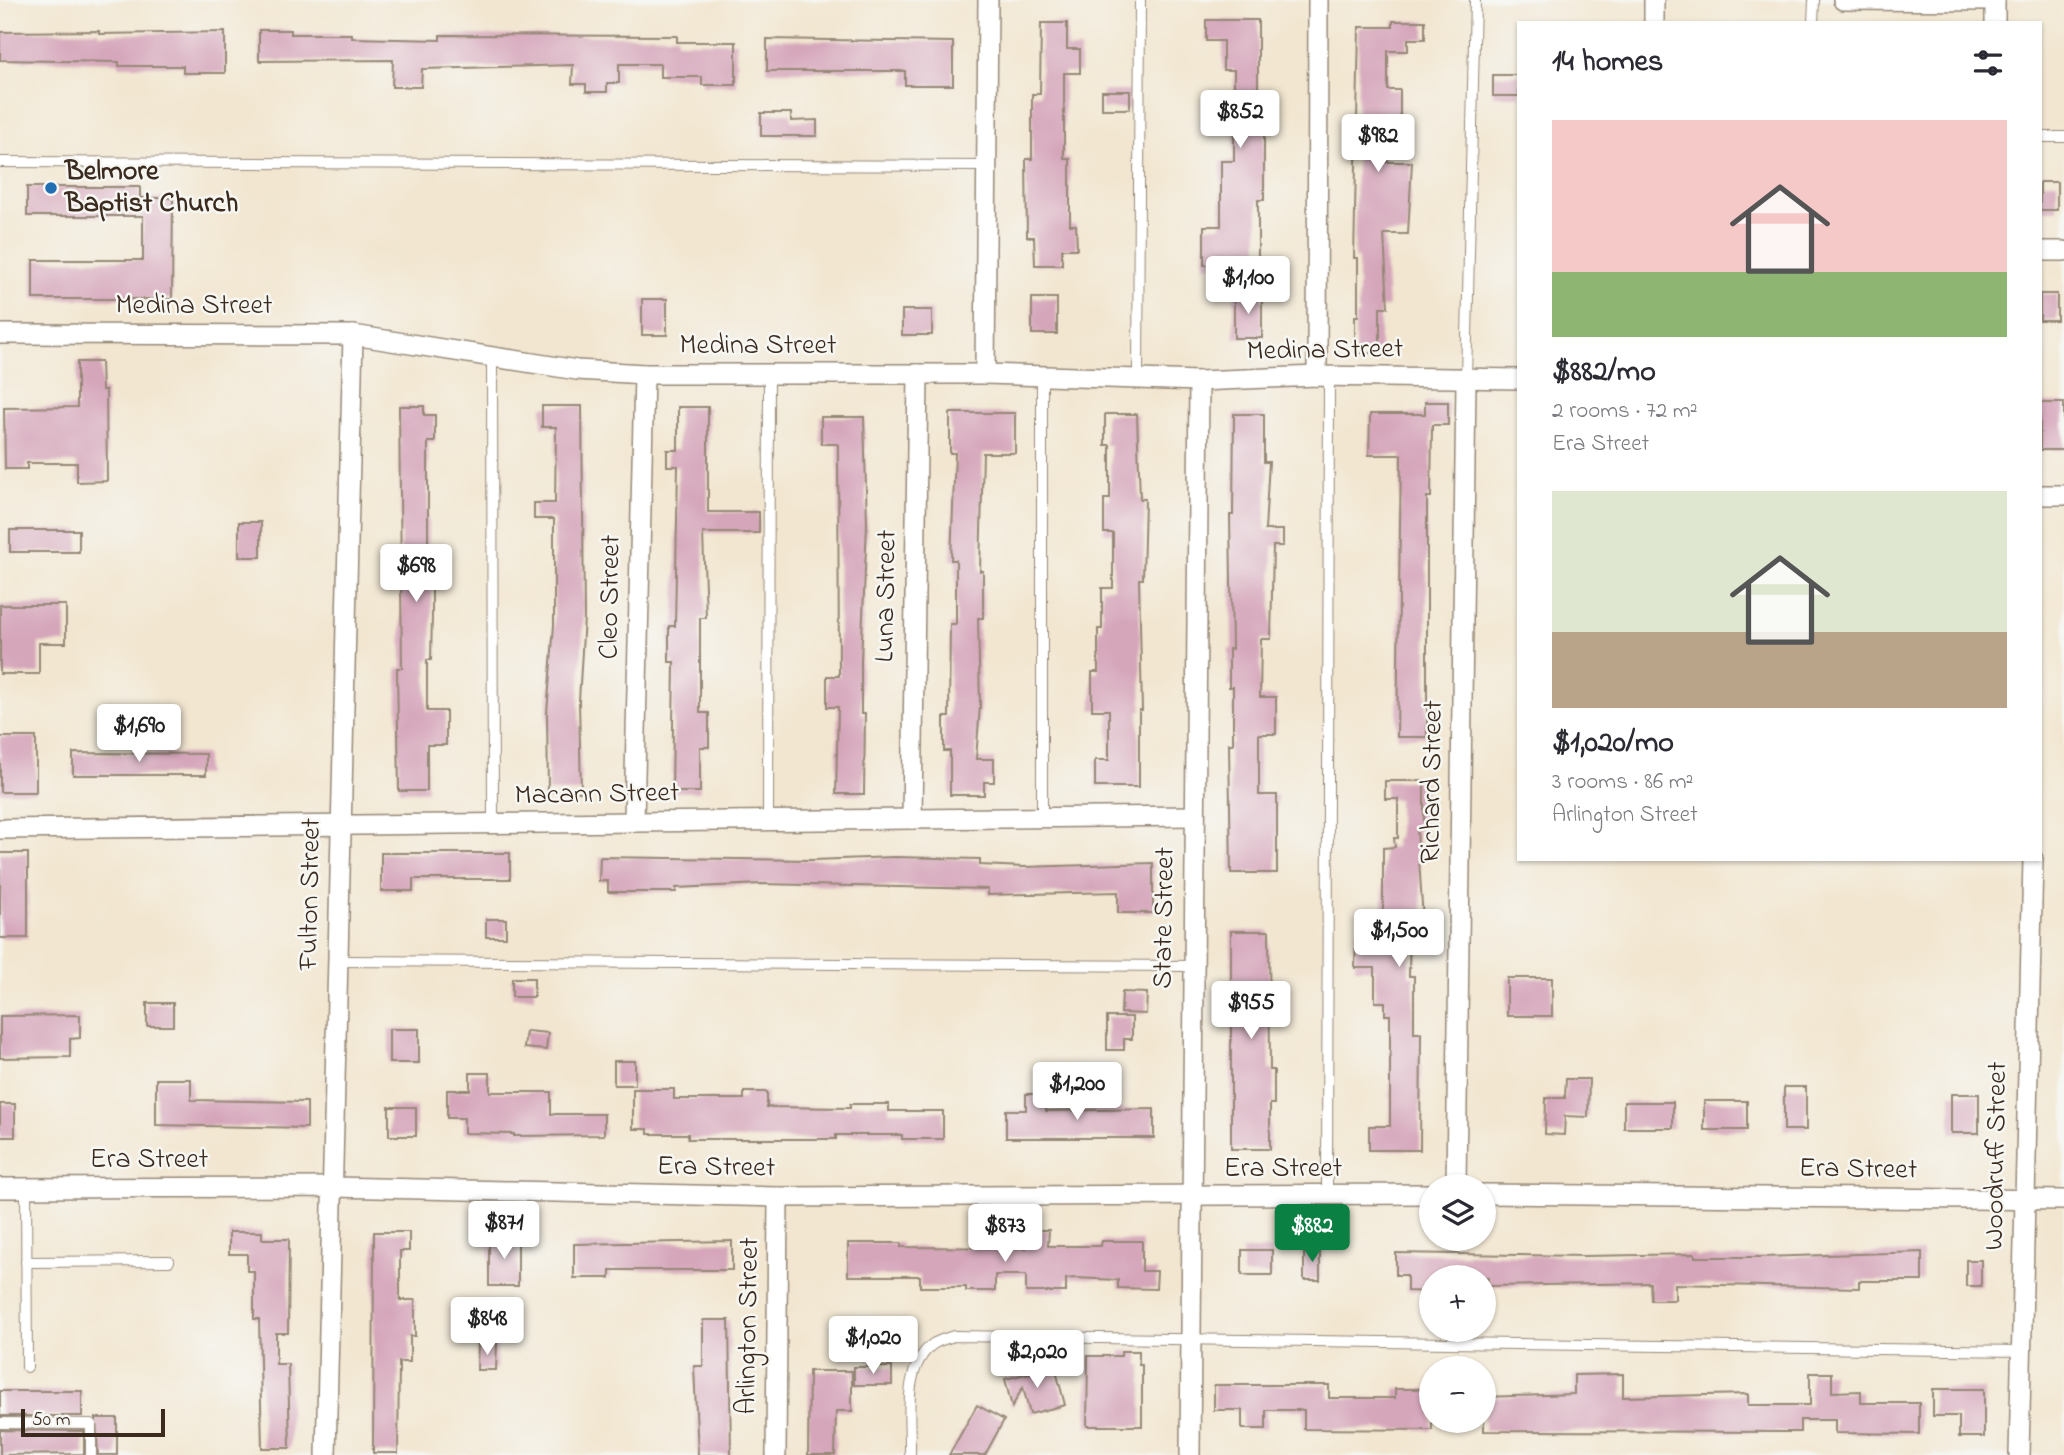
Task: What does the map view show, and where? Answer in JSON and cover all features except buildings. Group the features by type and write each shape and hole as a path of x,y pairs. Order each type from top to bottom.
{"street":[{"path":"985,374 988,0"},
{"path":"1318,0 1323,377"},
{"path":"1654,0 1654,21"},
{"path":"1843,0 1995,0 1994,21"},
{"path":"2042,251 2064,251"},
{"name":"Medina Street","path":"0,334 352,335 577,370 644,374 985,374 1199,381 1323,377 1517,379"},
{"name":"Fulton Street","path":"326,1455 352,335"},
{"name":"Cleo Street","path":"634,822 644,374"},
{"name":"Luna Street","path":"912,819 918,374"},
{"name":"Richard Street","path":"1456,1174 1466,379"},
{"name":"State Street","path":"1189,1455 1199,381"},
{"path":"2042,495 2064,495"},
{"name":"Macann Street","path":"0,829 1194,816"},
{"name":"Woodruff Street","path":"2019,1455 2033,861"},
{"name":"Era Street","path":"0,1188 333,1187 778,1197 1327,1197 1419,1194"},
{"name":"Era Street","path":"1496,1194 2064,1200"},
{"name":"Arlington Street","path":"776,1455 778,1197"}],"lane":[{"path":"1138,379 1140,0"},
{"path":"1466,379 1475,0"},
{"path":"1813,21 1814,0"},
{"path":"2042,137 2064,137"},
{"path":"0,162 987,166"},
{"path":"492,358 493,824"},
{"path":"768,821 769,374"},
{"path":"1042,376 1042,818"},
{"path":"1323,377 1327,1197"},
{"path":"338,961 1192,966"},
{"path":"26,1188 27,1367"},
{"path":"26,1262 169,1261"},
{"path":"911,1455 911,1385 919,1360 934,1343 954,1336 2021,1351"},
{"path":"0,1423 91,1424 91,1455"}],"place":[{"name":"Belmore Baptist Church","path":"51,188"}]}
